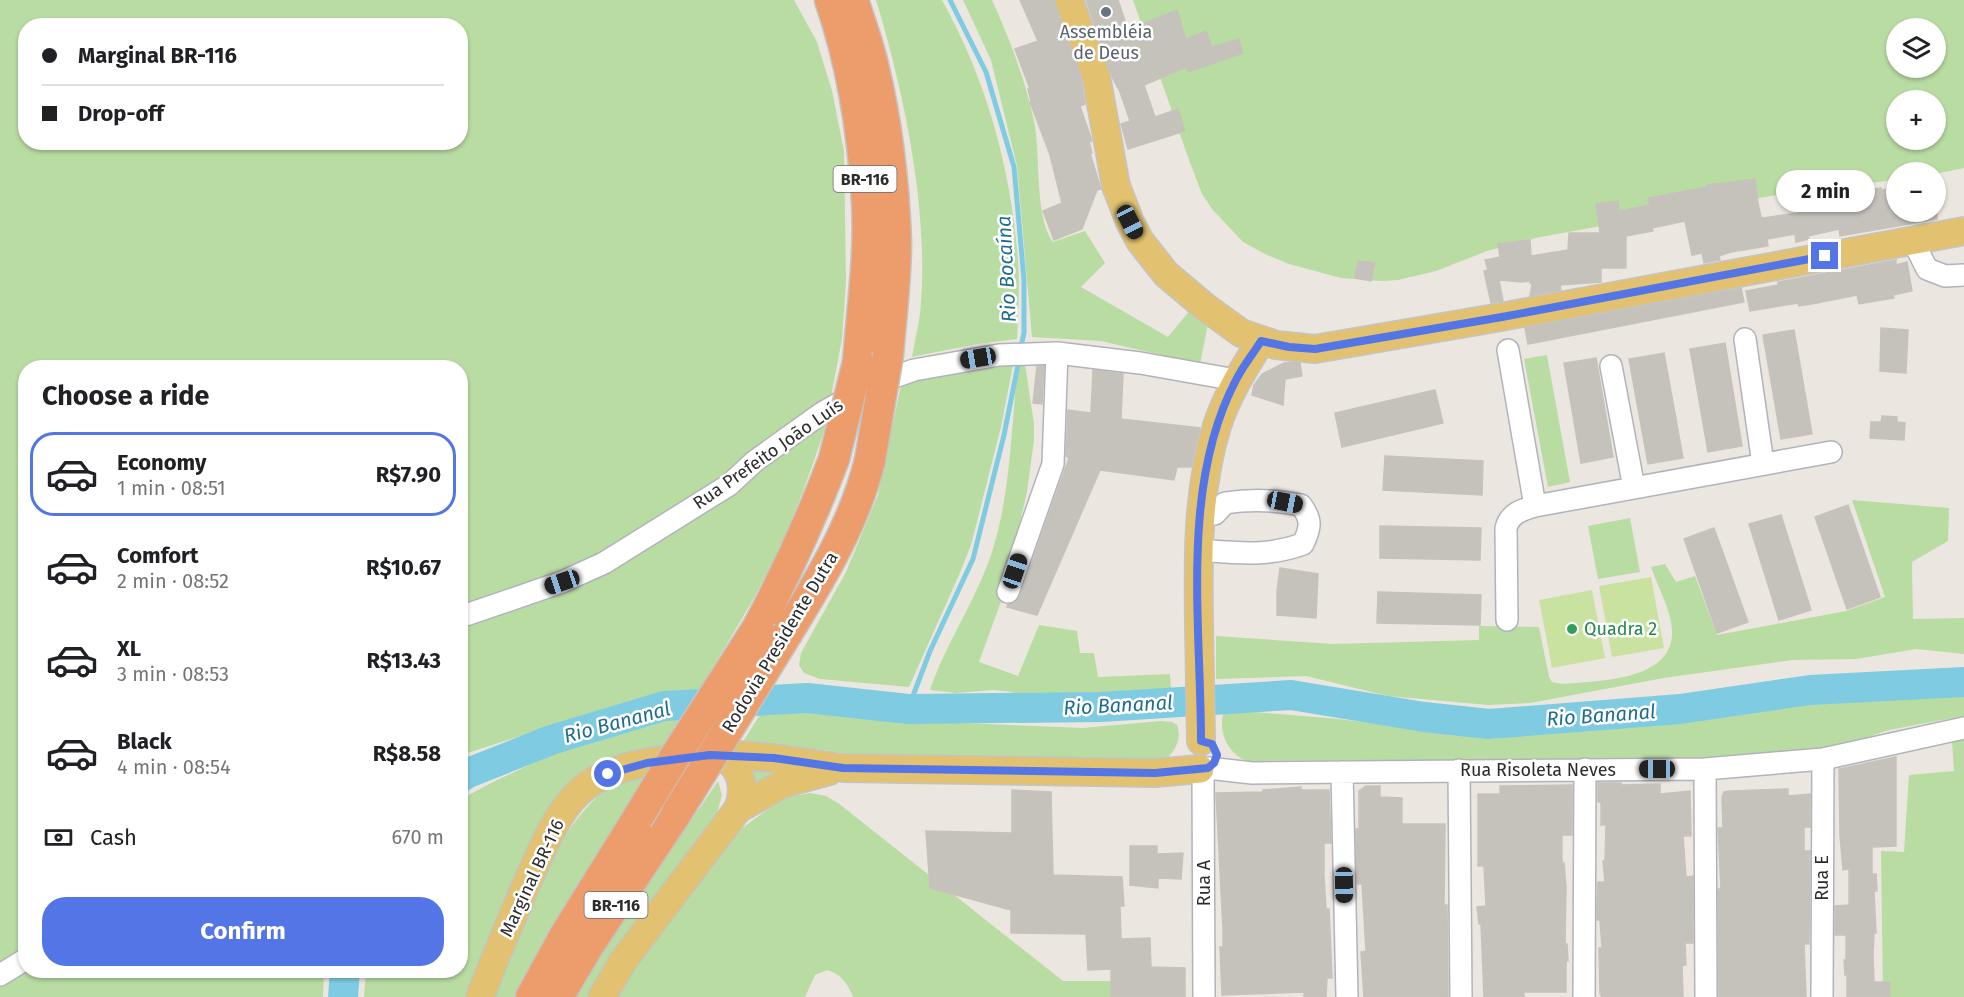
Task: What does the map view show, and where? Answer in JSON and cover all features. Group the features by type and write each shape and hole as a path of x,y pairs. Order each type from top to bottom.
{"highway":[{"name":"Rodovia Presidente Dutra","path":"558,997 589,945 676,814 819,582 845,529 865,479 888,355 896,243 893,186 884,118 873,64 836,3"},
{"name":"Rodovia Presidente Dutra","path":"531,997 565,934 758,627 789,568 834,459 858,362 866,271 868,204 861,140 836,3"}],"main road":[{"path":"1069,0 1096,76 1116,186 1140,241 1166,274 1180,287 1232,327 1261,341 1289,347 1315,349 1505,335 1964,231"},
{"path":"1203,756 1199,550 1208,460 1218,424 1236,380 1261,341"},
{"path":"717,756 730,763 741,777 742,793 738,809"},
{"name":"Rua Risoleta Neves","path":"717,756 774,758 843,768 1155,773 1203,756"},
{"name":"Marginal BR-116","path":"480,997 502,939 543,847 560,816 578,794 597,779 626,768 680,757 717,756"},
{"path":"602,997 623,961 738,809 764,793 794,779 843,768"}],"street":[{"path":"1913,241 1928,269 1945,276 1964,275"},
{"path":"1505,335 1535,506"},
{"path":"1745,339 1763,464"},
{"name":"Rua Prefeito João Luís","path":"468,614 562,582 604,563 729,484 755,461 822,413 868,386 914,370 999,355 1035,352 1140,363 1236,380"},
{"path":"1008,592 1053,464 1057,353"},
{"path":"1611,366 1634,488"},
{"path":"1507,620 1507,523 1514,514 1535,506 1831,452"},
{"path":"1199,550 1266,554 1283,551 1303,544 1311,527 1310,516 1301,505 1285,502 1249,500 1225,503 1215,514 1201,515"},
{"name":"Rua Risoleta Neves","path":"1203,756 1252,773 1705,769 1823,759 1964,728"},
{"name":"Rua A","path":"1203,756 1204,997"},
{"name":"Rua E","path":"1822,997 1823,759"},
{"path":"1584,997 1585,769"},
{"path":"1705,769 1706,997"},
{"path":"1459,770 1461,997"},
{"path":"1342,772 1347,997"},
{"path":"0,975 18,964"}],"green space":[{"path":"0,0 794,0 817,42 832,91 844,151 846,282 842,339 830,402 730,473 605,554 468,608 468,360 18,360 18,958 0,969"},
{"path":"876,0 942,0 972,62 994,126 1010,193 1019,271 1017,339 977,344 912,357 920,310 921,228 912,150 896,73"},
{"path":"963,0 992,0 1016,60 1034,121 1040,202 1047,231 1053,242 1085,231 1105,263 1081,287 1168,337 1191,309 1209,319 1200,364 1101,341 1032,337 1017,166 991,60"},
{"path":"1133,0 1964,0 1964,168 1946,172 1946,162 1886,162 1886,181 1798,191 1540,237 1487,251 1436,271 1398,280 1381,281 1341,278 1289,264 1265,254 1243,242 1212,209 1202,194"},
{"path":"1547,355 1570,482 1548,487 1524,359"},
{"path":"1018,364 1025,364 1034,424 1034,440 1027,492 1003,596 979,662 1018,676 1039,625 1077,631 1080,653 1094,653 1098,677 1170,674 1171,689 1160,696 1112,698 1062,705 1042,702 1012,692 994,690 956,693 930,690 977,589 998,532 1009,461"},
{"path":"1013,365 1001,427 971,545 909,687 820,679 804,673 799,665 801,653 846,572 878,495 902,380"},
{"path":"829,416 804,489 773,561 698,692 601,710 468,753 468,620 565,585"},
{"path":"1852,500 1949,508 1948,541 1912,562 1913,619 1964,618 1964,654 1916,649 1856,659 1792,660 1664,678 1530,703 1488,705 1388,696 1306,676 1216,679 1216,636 1333,644 1479,640 1479,626 1539,627 1552,682 1562,684 1594,682 1630,675 1660,661 1669,649 1672,625 1651,567 1665,564 1676,582 1695,576 1717,635 1846,611 1885,597"},
{"path":"1630,518 1640,572 1598,579 1588,526"},
{"path":"1651,577 1664,648 1612,657 1599,586"},
{"name":"Quadra 2","path":"1592,590 1605,658 1552,668 1539,600"},
{"path":"1964,687 1964,716 1889,730 1825,751 1729,759 1502,763 1377,760 1248,761 1235,754 1230,748 1222,727 1224,712 1230,710 1339,719 1492,739 1800,694 1873,691 1891,693"},
{"path":"765,707 846,711 941,722 1083,728 1161,721 1177,725 1179,736 1173,751 1162,764 877,758 823,750 742,743"},
{"path":"684,710 665,744 607,767 591,776 474,997 364,997 365,978 468,978 468,796 565,749 643,721"},
{"path":"1964,740 1964,997 1883,997 1881,851 1904,852 1909,775 1954,771 1952,741"},
{"path":"754,763 800,769 754,793"},
{"path":"650,771 521,997 489,997 540,880 574,823 594,800 615,783"},
{"path":"718,781 722,795 716,817 592,997 575,997 604,949"},
{"path":"810,793 826,796 838,803 1063,981 1116,981 1117,997 853,997 843,980 827,970 815,975 805,997 615,997 638,957 737,832 772,806 789,797"},
{"path":"18,975 18,978 324,978 323,997 0,997 0,980"}],"building":[{"path":"1020,0 1054,0 1081,80 1085,104 1080,106 1092,141 1089,142 1092,153 1090,153 1101,189 1097,190 1082,229 1054,240 1043,211 1062,203 1050,155 1030,102 1028,89 1030,89 1015,49 1038,41"},
{"path":"1086,0 1118,0 1128,30 1177,10 1186,39 1206,31 1212,47 1239,39 1243,53 1188,72 1186,67 1144,85 1155,117 1178,109 1185,131 1128,149 1121,124 1130,121"},
{"path":"1755,179 1758,203 1763,218 1819,210 1814,184 1840,180 1840,185 1864,182 1865,190 1886,189 1886,222 1920,222 1840,236 1839,229 1808,236 1809,239 1796,242 1795,234 1767,239 1768,246 1731,252 1719,256 1720,260 1704,263 1702,253 1692,255 1685,221 1652,228 1653,231 1626,236 1626,268 1601,268 1601,282 1560,285 1561,290 1530,296 1532,284 1529,281 1499,280 1503,301 1491,303 1484,271 1488,270 1485,260 1500,257 1498,244 1530,240 1531,256 1568,250 1569,233 1600,233 1596,204 1618,201 1619,211 1650,205 1648,198 1707,187 1707,185"},
{"path":"1896,260 1896,265 1907,262 1912,291 1893,295 1894,298 1859,304 1857,295 1799,306 1798,303 1750,311 1746,291 1778,285 1778,282"},
{"path":"1358,261 1375,263 1371,281 1355,278"},
{"path":"1741,288 1744,302 1528,344 1525,328"},
{"path":"1881,328 1908,330 1906,373 1880,371"},
{"path":"1794,330 1812,434 1781,439 1763,335"},
{"path":"1725,343 1742,446 1708,452 1690,349"},
{"path":"1664,353 1683,458 1648,464 1629,359"},
{"path":"1596,358 1613,457 1581,463 1564,363"},
{"path":"1291,362 1300,363 1302,376 1285,379 1283,405 1252,395 1254,385 1262,374"},
{"path":"1037,366 1044,366 1042,404 1033,403"},
{"path":"1093,370 1123,374 1121,419 1200,428 1191,467 1177,467 1174,480 1100,470 1037,615 1007,607 1008,604 1016,602 1020,596 1069,458 1066,456 1068,410 1091,413"},
{"path":"1435,390 1443,423 1342,447 1335,413"},
{"path":"1882,416 1897,417 1897,422 1905,423 1904,440 1870,438 1871,422 1881,422"},
{"path":"1385,456 1483,461 1482,495 1383,490"},
{"path":"1848,505 1880,597 1847,609 1815,517"},
{"path":"1781,515 1811,610 1779,620 1749,524"},
{"path":"1380,526 1481,528 1480,560 1380,558"},
{"path":"1714,528 1748,622 1717,633 1684,539"},
{"path":"1280,568 1318,574 1316,618 1277,615"},
{"path":"1378,592 1481,595 1480,625 1377,623"},
{"path":"1896,757 1896,846 1872,847 1872,874 1876,874 1877,891 1874,891 1876,933 1874,933 1873,956 1874,982 1890,982 1890,997 1847,997 1844,960 1846,960 1846,935 1835,935 1835,906 1849,905 1849,869 1843,870 1840,835 1839,769"},
{"path":"1598,783 1660,784 1660,794 1690,791 1691,836 1683,836 1686,877 1693,876 1693,943 1685,943 1686,965 1682,966 1683,997 1602,997 1600,993 1599,948 1602,948 1600,920 1597,920 1597,903 1598,882 1605,882 1603,861 1605,860 1606,825 1601,825"},
{"path":"1572,785 1572,835 1562,835 1562,863 1564,863 1566,887 1565,944 1567,944 1568,961 1566,961 1566,992 1524,992 1524,997 1484,997 1481,924 1479,924 1477,907 1486,906 1484,866 1478,866 1478,794 1500,794 1500,786"},
{"path":"1366,786 1380,786 1380,797 1402,798 1402,824 1445,824 1444,905 1447,905 1448,997 1364,997 1361,952 1366,951 1362,884 1357,884 1356,829 1359,829 1359,791"},
{"path":"1301,787 1301,790 1329,790 1331,843 1324,843 1324,876 1326,909 1329,909 1332,978 1327,978 1326,997 1304,997 1304,992 1222,995 1220,947 1223,947 1223,930 1216,793 1263,792 1263,790"},
{"path":"1788,789 1788,796 1810,794 1810,827 1804,827 1804,851 1810,851 1809,944 1804,944 1806,997 1719,997 1718,889 1721,889 1718,828 1723,828 1722,797 1724,792 1731,791"},
{"path":"1012,790 1051,792 1053,875 1122,877 1124,906 1120,906 1121,939 1150,938 1151,967 1185,968 1185,997 1111,997 1111,969 1088,970 1086,934 1011,933 1011,910 930,888 926,831 1012,833"},
{"path":"1130,846 1157,846 1157,854 1183,853 1181,879 1158,878 1158,888 1130,885"}],"waterway":[{"name":"Rio Bocaína","path":"950,0 986,72 1014,167 1024,280 1024,333 1020,351"},
{"name":"Rio Bocaína","path":"908,709 930,651 973,559 1004,435 1019,360"},
{"name":"Rio Bananal","path":"468,773 551,740 664,706 807,698 908,709 1101,707 1291,695 1424,717 1489,724 1680,709 1810,690 1964,682"},
{"name":"Rio Bananal","path":"343,997 344,978"}],"place":[{"name":"Assembléia de Deus","path":"1106,12"},
{"name":"Quadra 2","path":"1572,629"}],"route":[{"path":"608,774 647,763 710,755 774,758 843,768 1155,773 1208,768 1214,763 1217,755 1212,744 1201,741 1198,582 1204,481 1218,424 1236,380 1261,341 1289,347 1315,349 1502,317 1825,256"}]}
